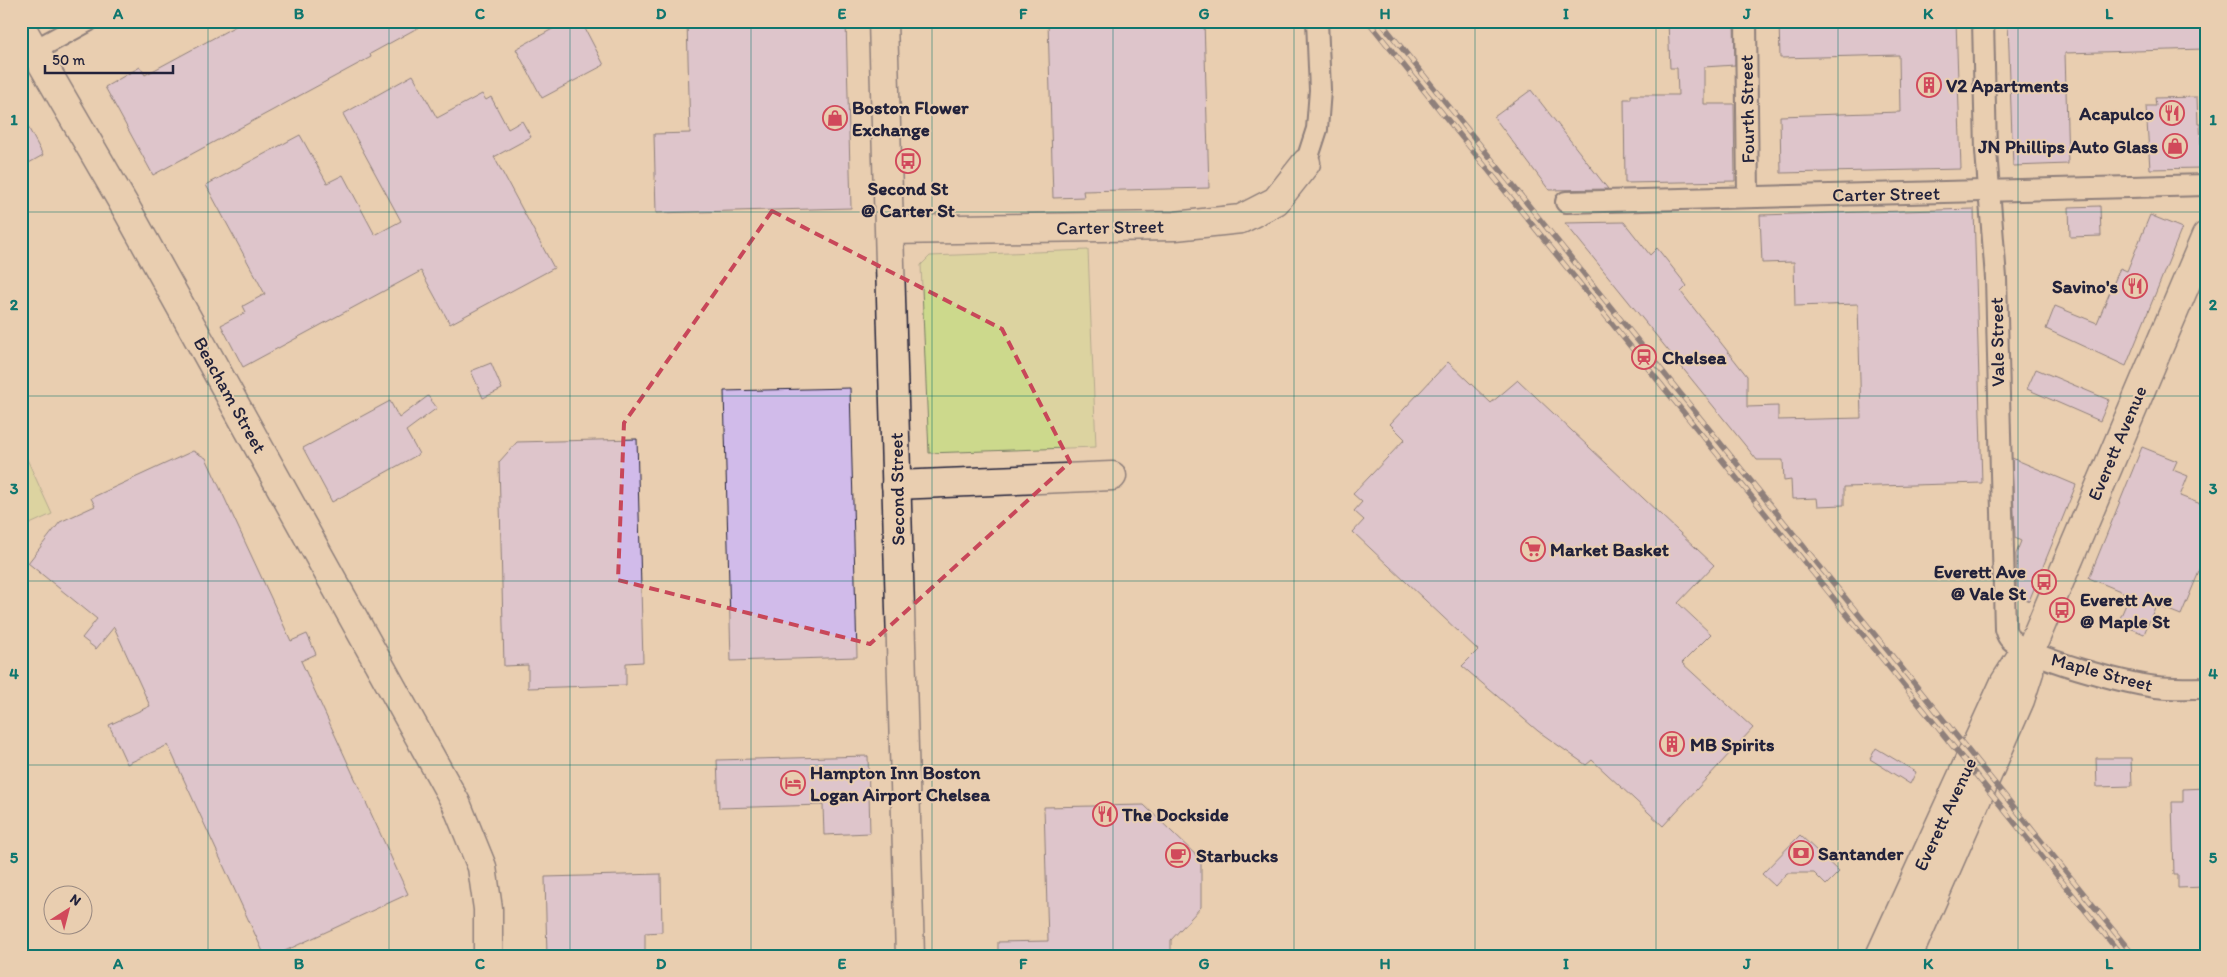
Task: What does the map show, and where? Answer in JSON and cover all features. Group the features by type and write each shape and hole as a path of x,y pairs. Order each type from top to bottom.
{"main road":[{"name":"Second Street","path":"883,21 910,956"},
{"name":"Beacham Street","path":"21,26 126,208 464,818 482,867 488,909 488,956"},
{"name":"Carter Street","path":"890,230 1175,226 1241,219 1276,200 1306,163"},
{"name":"Everett Avenue","path":"1908,956 2020,700 2029,672 2030,651 2206,236"},
{"path":"896,485 1112,476"},
{"name":"Everett Avenue","path":"1880,956 2000,690 2014,666 2030,651"}],"street":[{"path":"35,50 88,21"},
{"path":"1306,163 1317,129 1320,90 1317,21"},
{"name":"Fourth Street","path":"1746,21 1748,197"},
{"name":"Vale Street","path":"1983,21 1989,191 1995,259 2005,629 2008,638 2030,651"},
{"name":"Carter Street","path":"1566,202 2206,185"},
{"name":"Maple Street","path":"2030,651 2061,663 2130,682 2169,688 2206,688"}],"highlighted area":[{"path":"772,211 1002,329 1070,462 870,644 618,580 624,423"}],"green space":[{"path":"1088,250 1096,447 929,453 921,265 930,256"},
{"path":"21,446 52,514 21,528"}],"building":[{"path":"245,21 430,21 370,54 371,57 153,175 105,87 140,67 145,75"},
{"path":"567,21 581,21 604,65 542,98 516,49"},
{"path":"687,21 846,21 851,208 656,213 654,134 690,133"},
{"path":"1048,21 1204,21 1209,188 1083,191 1084,197 1053,198"},
{"path":"1668,21 1734,21 1735,65 1704,67 1704,104 1734,104 1735,181 1625,183 1624,99 1631,99 1631,95 1678,95 1677,68 1670,68"},
{"name":"V2 Apartments","path":"1779,21 1956,21 1961,169 1781,173 1780,116 1900,112 1899,55 1780,58"},
{"path":"2008,21 2206,21 2206,45 2204,45 2204,49 2065,53 2068,164 2013,166"},
{"path":"413,75 437,118 482,94 486,100 491,97 508,129 522,121 531,137 494,157 554,268 450,324 421,271 243,367 221,325 246,312 243,306 265,294 206,185 300,135 327,183 343,175 375,235 401,221 343,114"},
{"path":"1531,90 1608,189 1549,190 1494,117"},
{"name":"JN Phillips Auto Glass","path":"2197,97 2202,168 2150,169 2146,106 2156,106 2155,98"},
{"path":"21,114 43,155 27,164 21,152"},
{"path":"2100,206 2101,236 2070,237 2069,207"},
{"path":"1974,209 1982,483 1844,487 1844,505 1818,506 1817,498 1792,499 1791,480 1784,481 1783,460 1757,460 1565,223 1624,222 1650,255 1657,248 1687,286 1681,292 1747,376 1747,407 1778,406 1778,420 1861,418 1858,304 1795,306 1794,262 1762,263 1760,215"},
{"path":"2150,215 2182,228 2126,366 2046,329 2055,306 2097,323 2120,268 2127,271"},
{"name":"Market Basket","path":"1448,362 1491,403 1518,380 1714,565 1678,603 1711,634 1682,663 1753,728 1663,826 1592,760 1586,765 1538,731 1462,666 1478,650 1353,532 1364,520 1354,511 1362,502 1353,494 1405,439 1390,424"},
{"path":"491,363 502,389 483,398 471,371"},
{"path":"2036,369 2109,400 2100,421 2027,389"},
{"path":"850,388 857,657 731,661 724,391"},
{"path":"428,396 437,408 406,431 419,454 332,502 303,448 390,401 399,418"},
{"path":"637,439 643,662 626,663 626,685 528,688 528,665 504,666 499,462 517,442"},
{"path":"2142,447 2177,461 2173,470 2188,476 2180,496 2206,506 2206,555 2181,615 2156,605 2144,634 2118,623 2130,595 2089,578"},
{"path":"193,451 206,458 291,641 307,634 316,654 301,661 408,894 274,956 265,956 168,745 127,764 109,725 150,706 114,627 96,649 82,638 97,619 28,563 60,522 95,506 91,498"},
{"path":"2012,458 2076,485 2029,601 2017,596 2016,554 2021,541 2015,538"},
{"path":"1876,748 1916,772 1910,784 1870,759"},
{"name":"Hampton Inn Boston Logan Airport Chelsea","path":"868,756 870,833 824,835 823,805 719,808 717,760"},
{"path":"2096,758 2131,758 2132,786 2097,787"},
{"path":"2206,788 2206,887 2178,888 2178,875 2174,875 2172,802 2183,802 2183,789"},
{"path":"1144,805 1201,860 1201,907 1171,940 1171,956 998,956 998,942 1048,941 1044,807"},
{"name":"Santander","path":"1800,835 1839,872 1826,885 1814,873 1787,873 1775,886 1762,874"},
{"path":"661,874 662,932 645,933 645,956 547,956 545,877"}],"railway":[{"path":"1368,21 2122,956"},
{"path":"1380,21 2134,956"}],"place":[{"name":"V2 Apartments","path":"1929,85"},
{"name":"Acapulco","path":"2172,113"},
{"name":"Boston Flower Exchange","path":"835,118"},
{"name":"JN Phillips Auto Glass","path":"2175,146"},
{"name":"Second St @ Carter St","path":"908,161"},
{"name":"Savino's","path":"2135,286"},
{"name":"Chelsea","path":"1644,357"},
{"name":"Market Basket","path":"1533,549"},
{"name":"Everett Ave @ Vale St","path":"2044,582"},
{"name":"Everett Ave @ Maple St","path":"2062,610"},
{"name":"MB Spirits","path":"1672,744"},
{"name":"Hampton Inn Boston Logan Airport Chelsea","path":"793,783"},
{"name":"The Dockside","path":"1105,814"},
{"name":"Santander","path":"1801,853"},
{"name":"Starbucks","path":"1178,855"}]}
